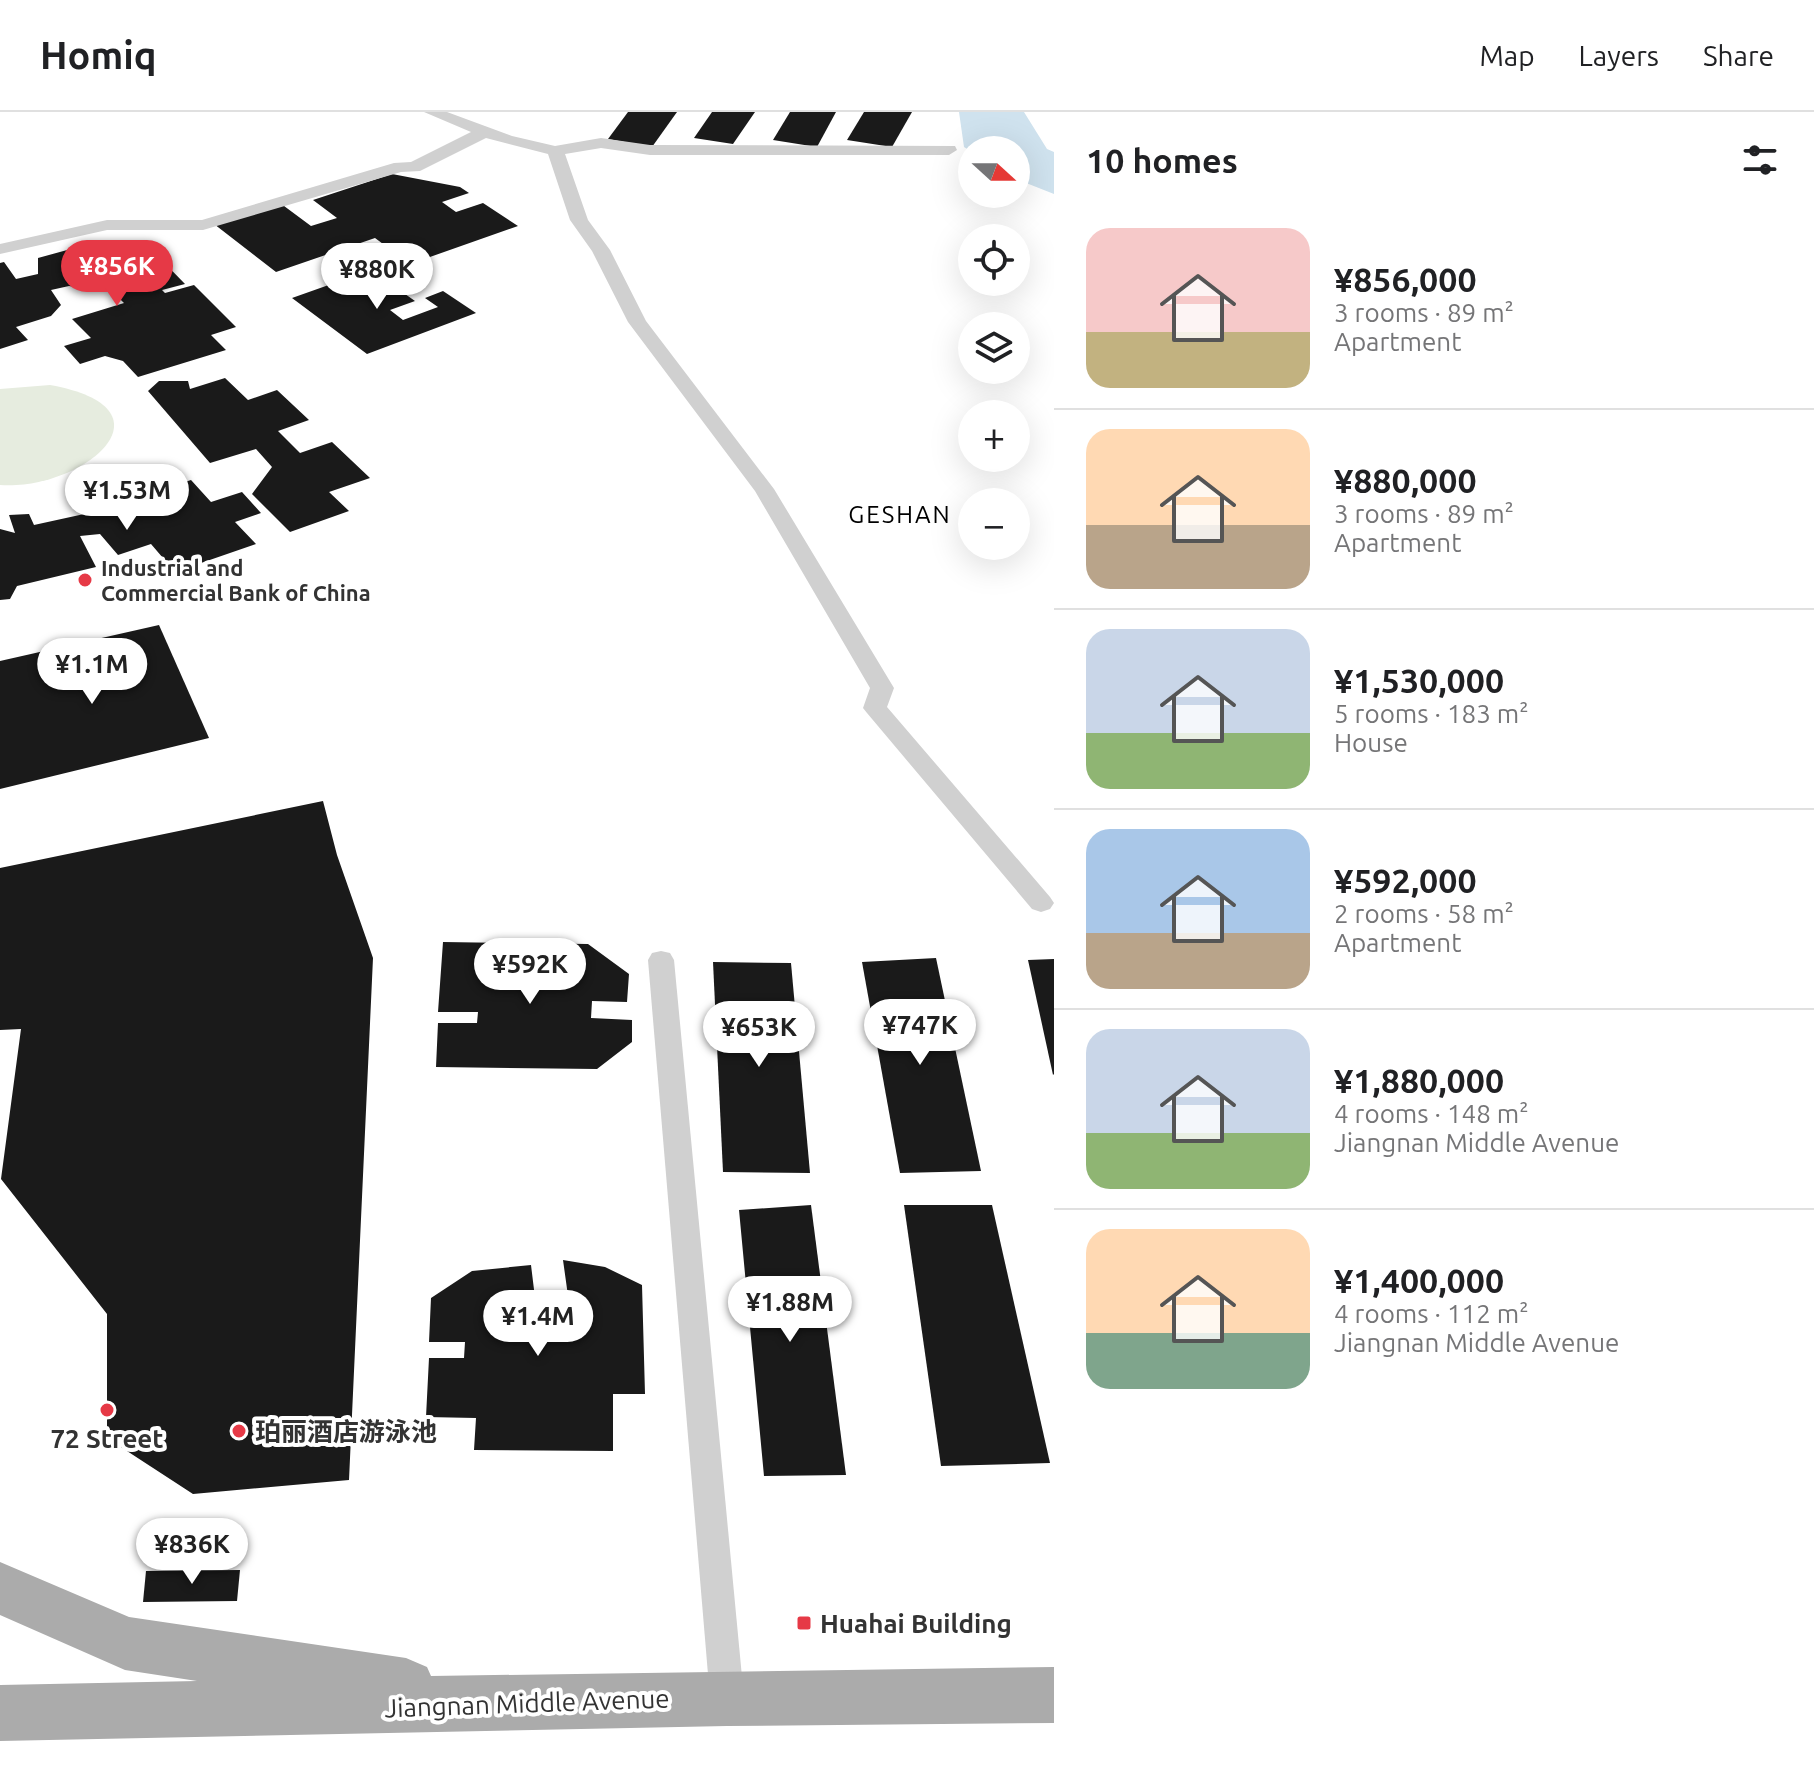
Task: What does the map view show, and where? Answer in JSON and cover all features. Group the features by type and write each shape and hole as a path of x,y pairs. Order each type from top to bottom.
{"main road":[{"path":"0,1588 125,1643 523,1703"},
{"name":"Jiangnan Middle Avenue","path":"0,1713 727,1698 1054,1695"}],"lane":[{"path":"432,112 485,132 555,151 601,143 650,150 949,150"},
{"path":"0,249 107,225 203,225 400,167 414,167 485,132"},
{"path":"555,151 579,220 601,250 637,322 764,489 882,688 875,708 1041,903"},
{"path":"661,960 727,1698"}],"shaded area":[{"path":"50,385 89,396 109,412 114,429 105,446 87,462 61,475 31,483 0,485 0,389"}],"water":[{"path":"959,112 1024,112 1047,149 1054,152 1054,194 1030,185 1030,136 962,136"}],"building":[{"path":"628,112 677,112 652,147 608,139"},
{"path":"712,112 755,112 733,144 694,138"},
{"path":"790,112 836,112 817,147 773,140"},
{"path":"864,112 912,112 892,147 847,140"},
{"path":"392,174 460,187 469,193 442,202 456,212 483,203 518,226 410,264 375,238 276,272 214,224 280,203 311,226 337,218 313,200"},
{"path":"100,241 113,254 146,244 185,284 162,290 165,293 194,285 236,327 211,335 226,350 138,377 123,361 105,356 80,364 64,346 91,338 72,319 124,303 114,293 69,286 51,290 61,305 51,316 16,327 28,340 0,349 0,263 4,262 16,279 38,274 38,258"},
{"path":"371,270 415,301 390,310 403,320 438,307 425,298 443,291 476,313 367,354 292,298"},
{"path":"225,378 248,400 277,390 309,420 278,431 300,453 332,442 370,478 329,492 349,511 290,532 252,494 272,467 256,449 210,463 148,391 159,381 188,381 190,389"},
{"path":"142,473 157,491 191,480 211,502 242,492 261,513 235,522 256,544 175,572 151,544 118,555 100,534 80,536 96,567 17,586 10,599 0,600 0,529 15,533 9,515 29,514 34,525 107,509 119,498 107,484"},
{"path":"159,625 209,738 0,789 0,661"},
{"path":"323,801 337,855 373,958 349,1480 193,1494 107,1438 107,1314 1,1179 21,1029 0,1030 0,868"},
{"path":"443,942 588,944 629,974 627,1002 592,1001 591,1018 632,1020 632,1042 597,1069 436,1067 438,1023 477,1023 478,1012 438,1012"},
{"path":"936,958 981,1171 900,1173 862,962"},
{"path":"1054,959 1054,1074 1053,1075 1028,960"},
{"path":"713,962 791,963 810,1173 723,1172"},
{"path":"811,1205 846,1475 764,1476 739,1210"},
{"path":"904,1205 992,1205 1050,1463 941,1466"},
{"path":"563,1260 605,1267 642,1285 645,1394 613,1394 613,1451 474,1450 476,1418 426,1417 429,1358 464,1358 465,1342 429,1342 431,1298 472,1271 531,1265 536,1306 569,1303"},
{"path":"240,1570 237,1601 143,1602 146,1571"}],"place":[{"name":"Industrial and Commercial Bank of China","path":"85,580"},
{"name":"72 Street","path":"107,1410"},
{"name":"珀丽酒店游泳池","path":"239,1431"},
{"name":"Huahai Building","path":"804,1623"}],"district":[{"name":"GESHAN","path":"900,514"}]}
